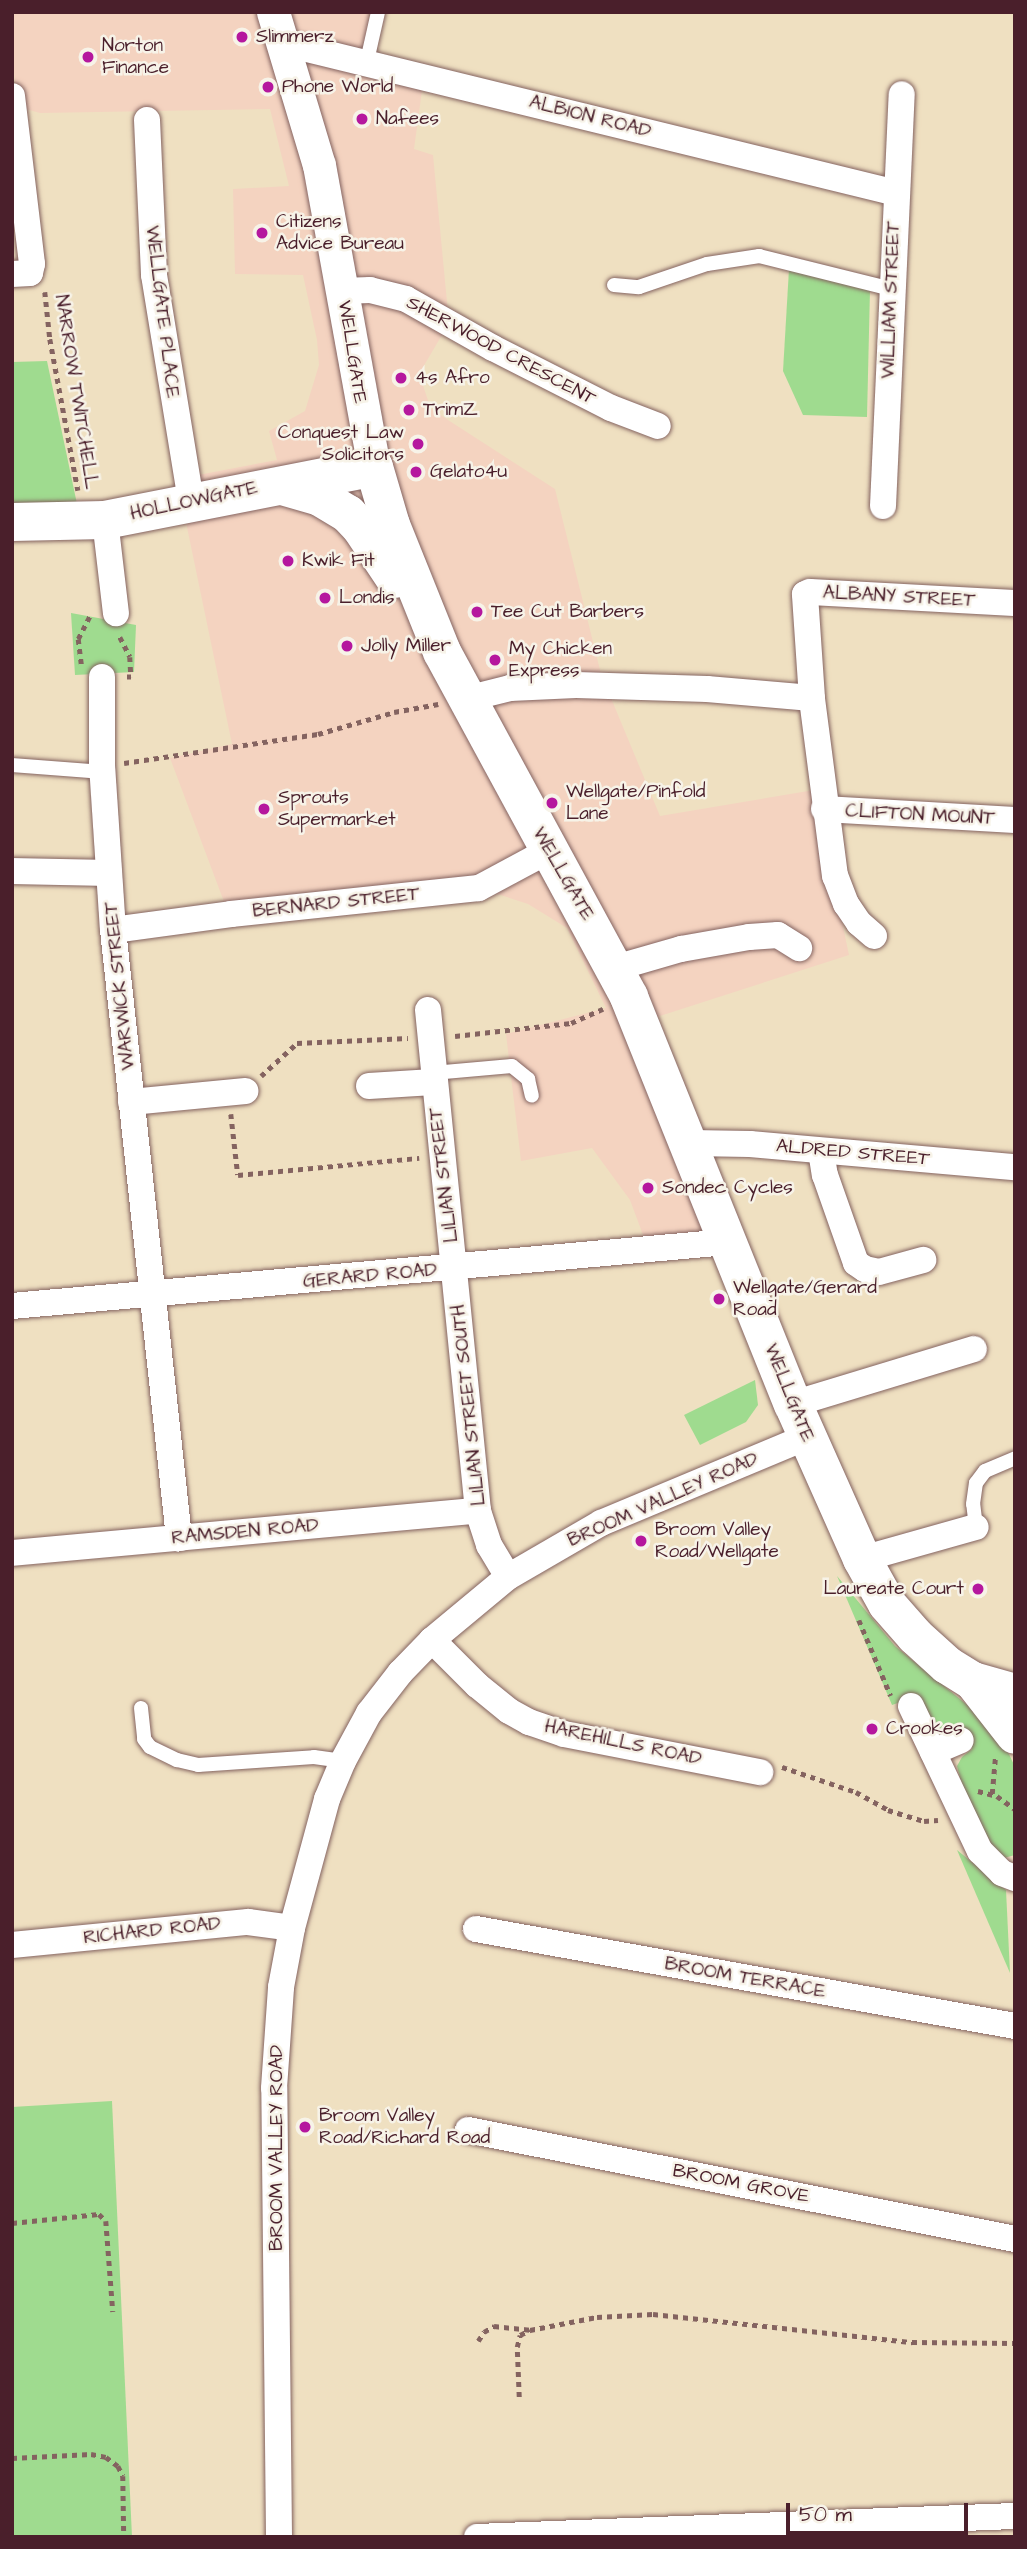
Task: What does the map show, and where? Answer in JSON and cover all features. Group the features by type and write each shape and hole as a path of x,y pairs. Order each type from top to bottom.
{"main road":[{"name":"HOLLOWGATE","path":"12,522 94,521 374,467"},
{"name":"WELLGATE","path":"374,467 391,525 442,652 498,770 550,850 615,968 691,1143 800,1420 862,1559 887,1604 915,1636 947,1665 974,1681 1015,1693"},
{"path":"276,484 318,496 348,514 361,528 442,652"},
{"name":"WELLGATE","path":"974,1681 1015,1735"}],"street":[{"name":"WELLGATE","path":"272,12 318,165 374,467"},
{"name":"ALBION ROAD","path":"283,43 366,61 896,193"},
{"name":"WILLIAM STREET","path":"883,506 902,94"},
{"path":"12,96 32,264 21,273"},
{"name":"WELLGATE PLACE","path":"147,120 154,275 191,502"},
{"name":"SHERWOOD CRESCENT","path":"342,291 370,290 407,299 493,348 611,408 658,426"},
{"path":"94,521 115,605"},
{"name":"ALBANY STREET","path":"812,698 805,594 810,592 1015,603"},
{"name":"WARWICK STREET","path":"102,677 103,769 113,930 178,1538"},
{"path":"466,699 510,688 576,685 707,689 812,698"},
{"name":"CLIFTON MOUNT","path":"812,698 824,809 835,876 846,905 859,923 874,936"},
{"name":"CLIFTON MOUNT","path":"824,809 1015,820"},
{"name":"BERNARD STREET","path":"113,930 231,914 479,888 550,850"},
{"path":"12,871 109,873"},
{"path":"615,968 681,949 749,937 778,935 799,948"},
{"name":"LILIAN STREET","path":"428,1010 455,1269"},
{"name":"LILIAN STREET","path":"369,1086 433,1077"},
{"path":"131,1102 237,1092"},
{"name":"ALDRED STREET","path":"691,1143 750,1144 1015,1167"},
{"path":"821,1152 825,1175 856,1263 865,1269 879,1272 923,1259"},
{"name":"GERARD ROAD","path":"12,1306 455,1269 728,1242"},
{"name":"LILIAN STREET SOUTH","path":"455,1269 478,1511 489,1545 508,1577"},
{"name":"BROOM VALLEY ROAD","path":"279,2537 274,2088 281,1987 292,1928 327,1799 343,1761 369,1713 400,1673 432,1640 508,1577 601,1523 800,1420 974,1349"},
{"name":"RAMSDEN ROAD","path":"12,1553 478,1511"},
{"path":"862,1559 976,1527"},
{"name":"HAREHILLS ROAD","path":"432,1640 477,1685 509,1711 529,1722 564,1734 760,1772"},
{"path":"911,1706 979,1851 1002,1873 1015,1878"},
{"path":"933,1752 961,1740"},
{"name":"RICHARD ROAD","path":"12,1945 248,1922 292,1928"},
{"name":"BROOM TERRACE","path":"476,1929 1015,2026"},
{"name":"BROOM GROVE","path":"468,2130 1015,2239"},
{"path":"477,2537 1015,2516"}],"lane":[{"path":"366,61 379,12"},
{"path":"614,285 639,287 707,264 759,256 891,289"},
{"path":"12,765 103,769"},
{"path":"433,1077 512,1066 524,1073 532,1096"},
{"path":"976,1527 973,1504 976,1483 985,1471 1015,1458"},
{"path":"141,1709 144,1739 150,1747 177,1760 198,1765 314,1757 343,1761"}],"path":[{"name":"NARROW TWITCHELL","path":"21,273 44,285 50,339 94,521"},
{"path":"115,605 114,627 130,657 131,677 102,677 82,677 78,639 90,614 115,605"},
{"path":"103,769 318,734 394,712 466,699"},
{"path":"237,1092 238,1175 442,1156"},
{"path":"857,1617 896,1709 911,1706"},
{"path":"760,1772 773,1763 856,1792 888,1810 925,1821 963,1818"},
{"path":"997,1796 1015,1809"},
{"path":"12,2223 100,2214 106,2221 113,2312"},
{"path":"519,2397 517,2347 520,2335 530,2330 597,2317 653,2314 912,2342 1015,2343"},
{"path":"478,2341 484,2332 494,2326 530,2330"},
{"path":"12,2458 91,2454 106,2457 118,2466 122,2476 124,2537"}],"shaded area":[{"path":"12,12 369,12 367,61 424,76 414,149 433,155 449,323 419,374 431,409 555,489 601,674 660,816 814,790 849,955 632,1025 723,1250 652,1259 630,1200 592,1148 521,1161 506,1034 606,1008 567,928 528,904 479,888 229,915 170,758 232,744 177,479 277,460 269,431 305,411 319,365 317,340 303,275 235,274 233,189 289,186 270,109 40,113 19,107 12,59"}],"green space":[{"path":"789,269 870,289 867,417 803,415 783,371"},
{"path":"47,361 77,504 12,504 12,362"},
{"path":"71,613 136,625 134,672 75,675"},
{"path":"755,1380 758,1405 746,1422 700,1445 684,1415"},
{"path":"837,1576 895,1646 982,1717 1002,1739 1015,1767 1015,1855 1004,1858 994,1850 963,1790 957,1766 962,1757 972,1749 964,1732 950,1735 937,1728 918,1696 892,1705"},
{"path":"957,1850 1006,1890 1010,1973"},
{"path":"112,2101 132,2537 12,2537 12,2107"}],"place":[{"name":"Slimmerz","path":"242,37"},
{"name":"Norton Finance","path":"88,57"},
{"name":"Phone World","path":"268,87"},
{"name":"Nafees","path":"362,119"},
{"name":"Citizens Advice Bureau","path":"262,233"},
{"name":"4s Afro","path":"401,378"},
{"name":"TrimZ","path":"409,410"},
{"name":"Conquest Law Solicitors","path":"418,444"},
{"name":"Gelato4u","path":"416,472"},
{"name":"Kwik Fit","path":"288,561"},
{"name":"Londis","path":"325,598"},
{"name":"Tee Cut Barbers","path":"477,612"},
{"name":"Jolly Miller","path":"347,646"},
{"name":"My Chicken Express","path":"495,660"},
{"name":"Wellgate/Pinfold Lane","path":"552,803"},
{"name":"Sprouts Supermarket","path":"264,809"},
{"name":"Sondec Cycles","path":"648,1188"},
{"name":"Wellgate/Gerard Road","path":"719,1299"},
{"name":"Broom Valley Road/Wellgate","path":"641,1541"},
{"name":"Laureate Court","path":"978,1589"},
{"name":"Crookes","path":"872,1729"},
{"name":"Broom Valley Road/Richard Road","path":"305,2127"}]}
